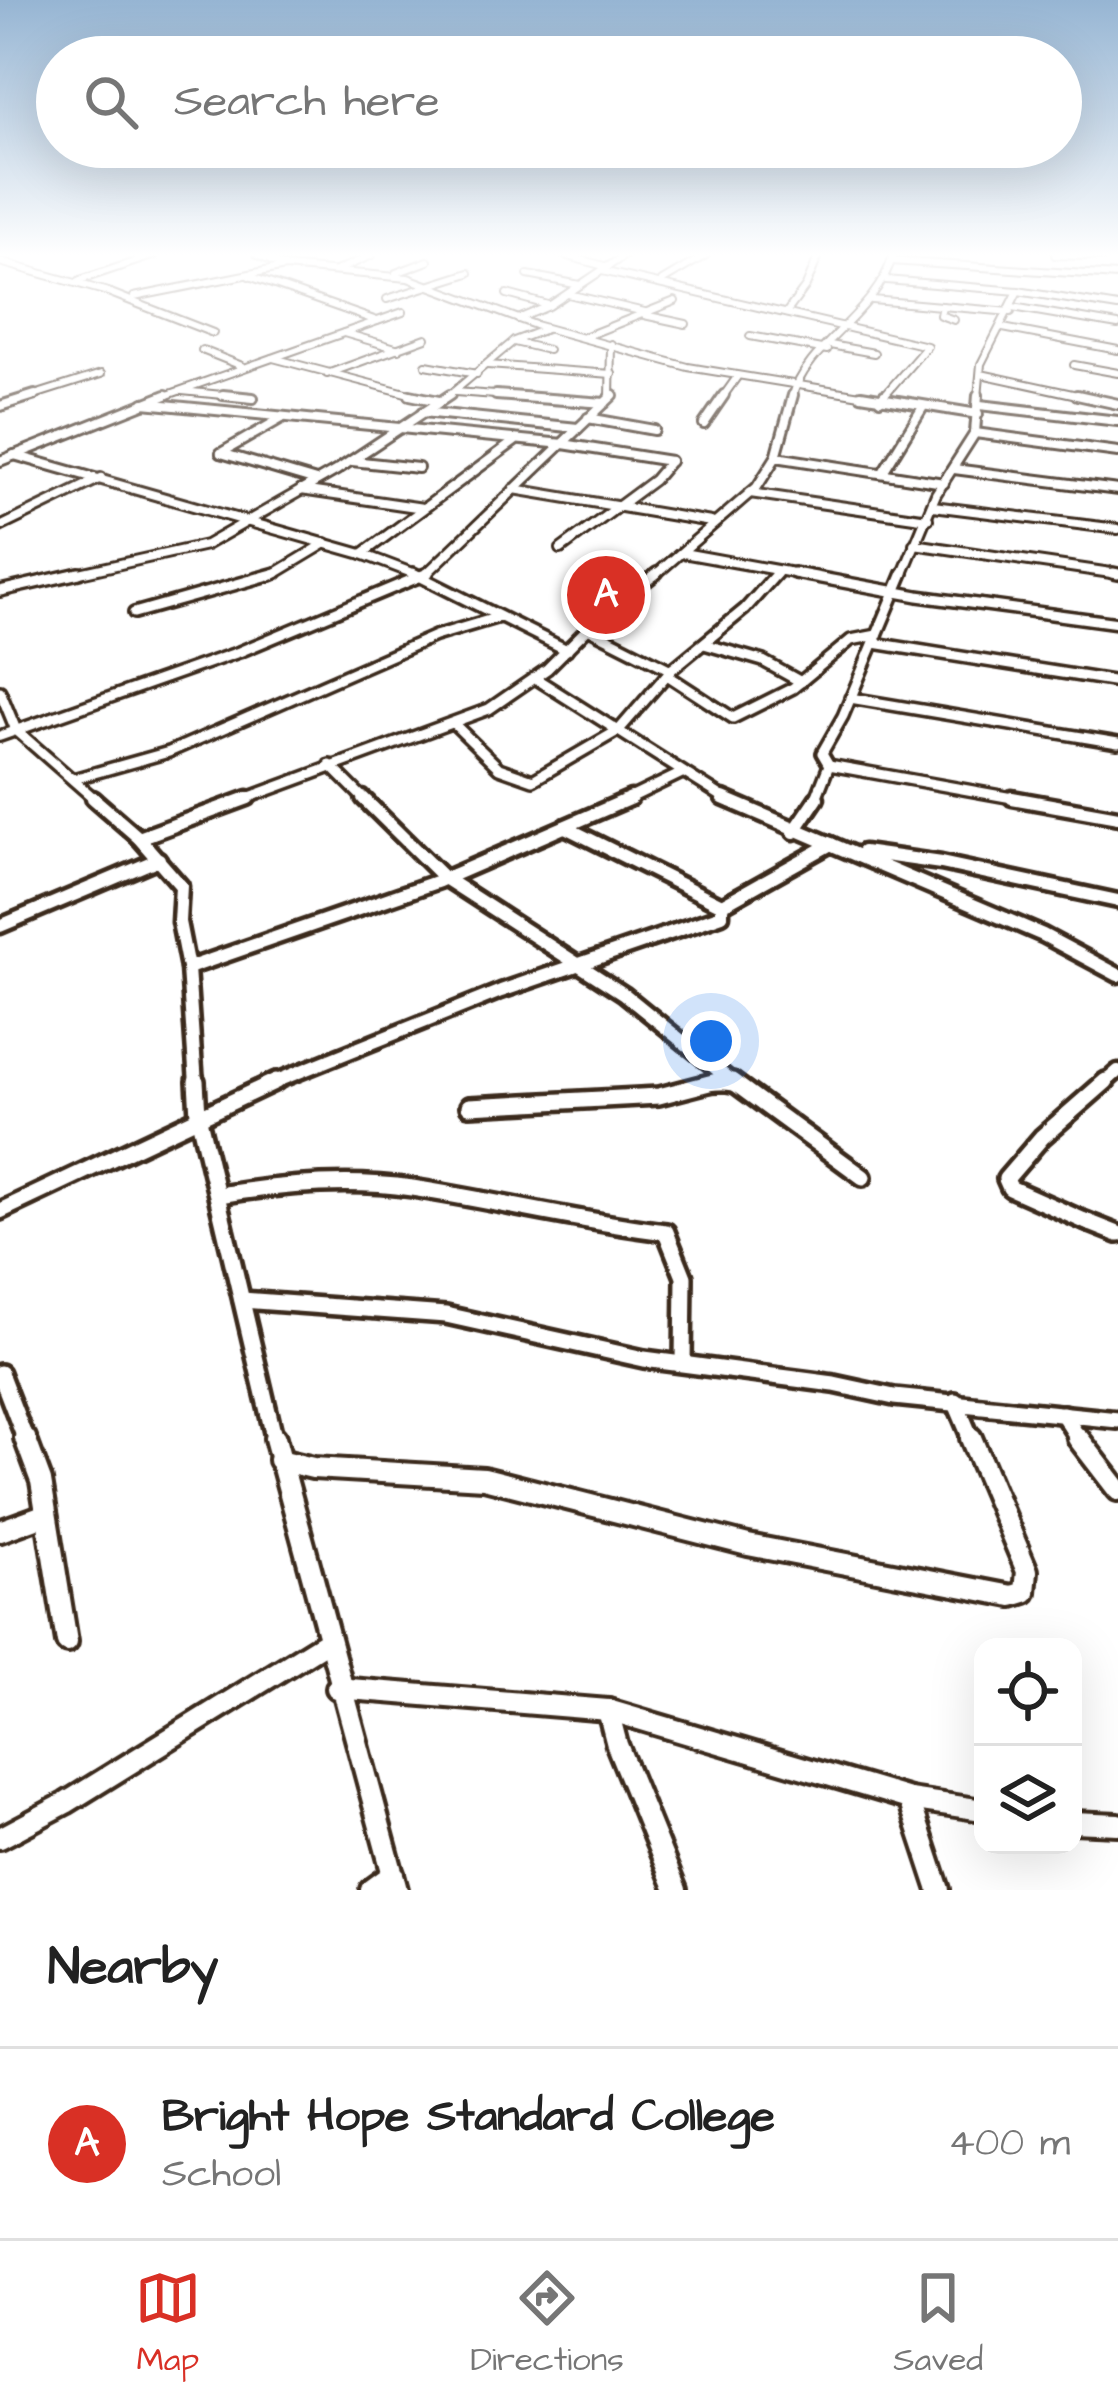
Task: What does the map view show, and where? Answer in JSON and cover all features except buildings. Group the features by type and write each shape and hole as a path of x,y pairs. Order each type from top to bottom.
{"street":[{"path":"0,461 176,390 314,343"},
{"path":"379,343 400,349"},
{"path":"326,375 414,343"},
{"path":"0,591 206,545 440,402 512,343"},
{"path":"518,343 548,350"},
{"path":"606,343 737,377 923,407 1118,421"},
{"path":"797,343 874,353"},
{"path":"140,838 489,709 535,678 588,628 683,554 711,522 751,493 776,457 797,380 833,343"},
{"path":"880,400 927,346 915,343"},
{"path":"992,343 983,356 975,433 961,449 914,544 822,753 829,765 1118,817"},
{"path":"1082,343 1118,350"},
{"path":"5,731 239,652 424,576 616,390 610,344"},
{"path":"202,350 243,367"},
{"path":"272,358 440,402"},
{"path":"1074,364 1118,373"},
{"path":"426,365 477,374"},
{"path":"487,365 613,374"},
{"path":"0,406 101,374"},
{"path":"981,374 1118,404"},
{"path":"704,424 737,377"},
{"path":"176,390 253,398"},
{"path":"455,392 605,403"},
{"path":"144,403 563,444 670,461 561,549"},
{"path":"883,472 923,407"},
{"path":"422,412 578,428"},
{"path":"284,417 221,454 316,481"},
{"path":"588,418 654,430"},
{"path":"975,433 1118,452"},
{"path":"362,554 516,440"},
{"path":"14,455 362,554 424,576 567,650"},
{"path":"776,457 944,483"},
{"path":"350,461 418,468"},
{"path":"954,469 1118,490"},
{"path":"0,527 100,478"},
{"path":"514,489 711,522"},
{"path":"300,490 424,508"},
{"path":"751,493 928,519"},
{"path":"933,506 1118,529"},
{"path":"134,614 182,597 266,579 326,543"},
{"path":"914,544 1118,574"},
{"path":"683,554 1118,623"},
{"path":"453,723 518,780 533,780 620,730 669,673 709,646 779,571"},
{"path":"73,779 169,752 435,636 499,617"},
{"path":"588,628 669,673 733,718 801,682 845,644 875,639 1118,682"},
{"path":"709,646 763,661 801,682"},
{"path":"535,678 682,773 794,832 855,853 1043,935 1118,975"},
{"path":"0,691 5,731 73,779 140,838 183,892 179,922 188,968 198,1114 279,1460 395,1882 370,1890"},
{"path":"850,698 1118,743"},
{"path":"331,765 443,877 624,994 725,1079 863,1177"},
{"path":"794,832 813,806 829,765"},
{"path":"188,968 268,944 443,877 682,773"},
{"path":"0,1210 198,1114 575,964 725,912 722,905 565,827"},
{"path":"722,905 831,844"},
{"path":"855,853 885,852 941,862 1118,901"},
{"path":"0,926 159,860"},
{"path":"1118,1071 1042,1137 1006,1179 1010,1188 1118,1234"},
{"path":"469,1106 659,1096 725,1079"},
{"path":"219,1195 269,1187 407,1187 583,1222 665,1232 680,1248 685,1296 682,1364"},
{"path":"242,1300 446,1315 682,1364 895,1397 1118,1420"},
{"path":"0,1373 41,1481 67,1642"},
{"path":"279,1460 313,1468 484,1478 532,1486 726,1540 880,1574 1012,1596 1024,1592 1029,1584 1027,1571 955,1401"},
{"path":"1063,1414 1094,1463 1118,1490"},
{"path":"0,1532 44,1515"},
{"path":"0,1838 66,1803 326,1642"},
{"path":"338,1688 608,1711 909,1798 974,1809"},
{"path":"608,1711 617,1745 676,1890"},
{"path":"909,1798 939,1890"},
{"path":"1082,1822 1118,1824"}],"place":[{"name":"Bright Hope Standard College","path":"606,595"}]}
